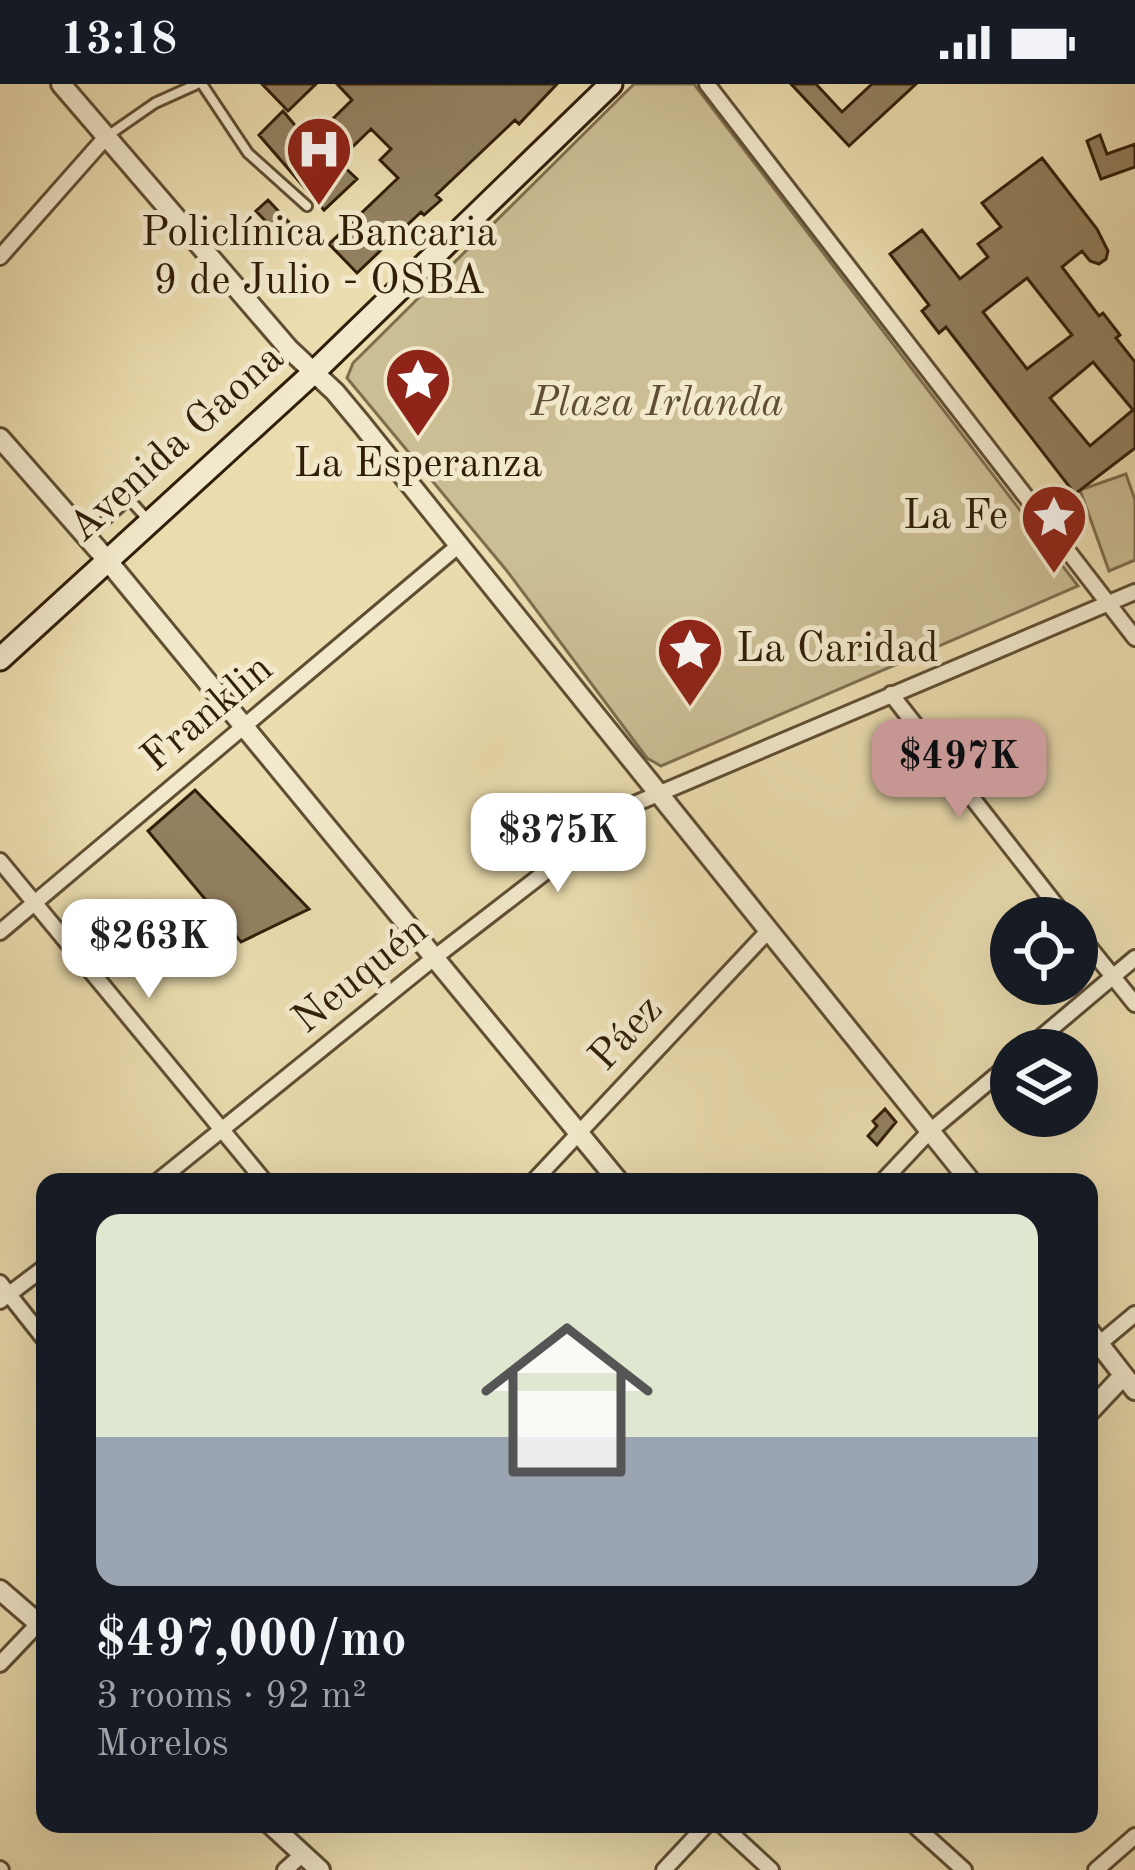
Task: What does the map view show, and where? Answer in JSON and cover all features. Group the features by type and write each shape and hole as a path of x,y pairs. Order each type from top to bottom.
{"main road":[{"name":"Avenida Gaona","path":"0,659 313,373 611,84"}],"street":[{"path":"61,84 361,422 963,1173"},
{"path":"707,84 1135,638"},
{"path":"0,257 106,137"},
{"path":"0,438 107,560 612,1173"},
{"name":"Franklin","path":"0,932 458,546"},
{"name":"Neuquén","path":"169,1173 632,805 1135,592"},
{"path":"891,694 1050,897"},
{"path":"0,861 258,1173"},
{"name":"Páez","path":"541,1173 769,930"},
{"path":"1098,958 1135,1004"},
{"path":"1050,1029 1135,958"},
{"path":"890,1173 930,1131 990,1081"},
{"path":"36,1272 3,1292 36,1330"},
{"path":"1098,1335 1135,1314"},
{"path":"1098,1342 1129,1383 1098,1405"},
{"path":"0,1590 36,1621"},
{"path":"0,1664 36,1631"},
{"path":"280,1833 320,1870"},
{"path":"664,1870 699,1833"},
{"path":"731,1833 772,1870"},
{"path":"924,1833 964,1870"},
{"path":"1096,1870 1135,1836"},
{"path":"285,1870 303,1855"}],"lane":[{"path":"106,137 155,103 199,84 248,153 307,206"},
{"path":"87,537 129,499 149,521"}],"green space":[{"name":"Plaza Irlanda","path":"634,84 694,84 1078,586 661,766 647,758 507,571 347,378 353,363"},
{"path":"1126,474 1135,500 1135,560 1109,571 1080,490"}],"building":[{"path":"262,84 316,84 288,111"},
{"path":"337,84 557,84 519,124 515,120 436,195 441,200 424,215 421,212 357,273 329,244 398,178 380,160 391,149 371,129 338,161 357,179 324,210 259,135 283,111 309,142 352,100"},
{"path":"791,84 816,84 842,112 872,84 916,84 849,146"},
{"path":"1100,135 1107,154 1135,144 1135,167 1101,179 1087,141"},
{"path":"1042,158 1097,229 1108,251 1099,264 1082,251 1062,267 1099,316 1103,313 1120,335 1116,338 1135,362 1135,448 1075,494 946,327 939,333 922,311 929,305 890,254 922,230 960,279 988,257 978,244 1001,227 982,203","holes":["1027,278 1072,335 1027,369 983,312","1093,362 1133,410 1090,446 1050,398"]},
{"path":"268,200 299,233 287,244 256,211"},
{"path":"195,790 309,909 241,942 148,831"},
{"path":"885,1109 896,1122 877,1145 868,1136 877,1126 873,1121"}],"place":[{"name":"Policlínica Bancaria 9 de Julio - OSBA","path":"319,208"},
{"name":"La Esperanza","path":"418,439"},
{"name":"La Fe","path":"1054,576"},
{"name":"La Caridad","path":"690,709"}]}
